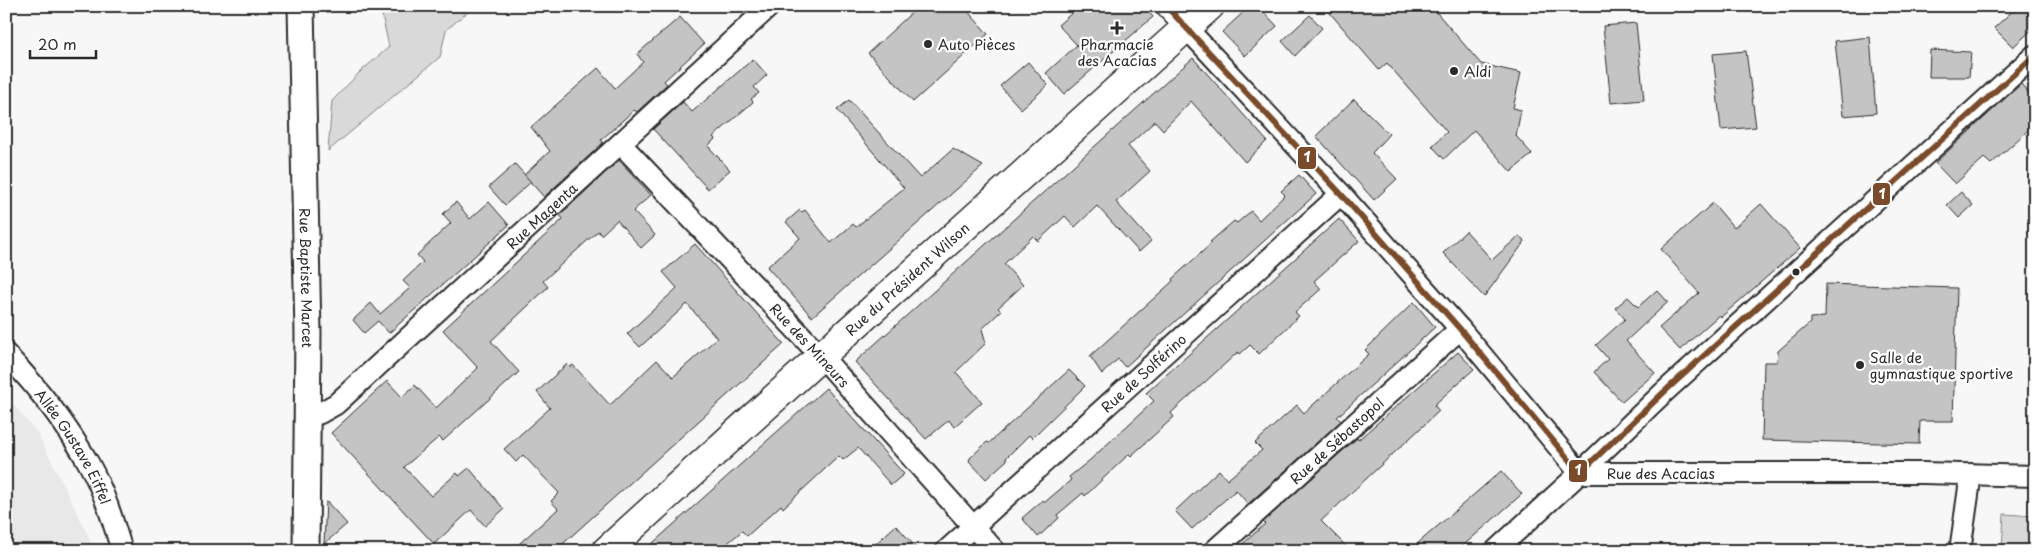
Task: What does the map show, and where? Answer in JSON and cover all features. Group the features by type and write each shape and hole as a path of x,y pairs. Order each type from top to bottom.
{"main road":[{"name":"Rue du Président Wilson","path":"606,551 1210,6"}],"street":[{"name":"Rue Baptiste Marcet","path":"301,6 308,417 306,551"},
{"name":"Rue Magenta","path":"308,417 336,404 770,6"},
{"path":"1166,6 1341,194 1460,329 1580,473"},
{"path":"1496,551 1655,400 2035,55"},
{"name":"Rue des Mineurs","path":"621,144 821,356 995,551"},
{"name":"Rue de Solférino","path":"946,551 1341,194"},
{"name":"Rue de Sébastopol","path":"1214,551 1460,329"},
{"name":"Allée Gustave Eiffel","path":"6,354 40,391 67,428 90,466 108,508 122,551"},
{"name":"Rue des Acacias","path":"1580,473 1698,472 2035,476"},
{"path":"1960,551 1971,474"}],"shaded area":[{"path":"380,6 475,6 446,30 440,57 328,151 332,101 360,72 389,47"},
{"path":"6,396 38,434 88,535 92,551 6,551"},
{"path":"2004,514 2035,516 2035,551 2002,551"}],"building":[{"path":"919,6 963,6 988,34 913,102 868,53"},
{"path":"1080,6 1144,6 1153,17 1064,94 1046,73 1077,45 1058,25"},
{"path":"1250,6 1258,6 1277,26 1245,56 1222,32"},
{"name":"Aldi","path":"1324,6 1431,6 1481,64 1521,73 1513,108 1521,110 1516,136 1532,154 1511,172 1474,130 1444,159 1432,146 1447,132 1387,63 1379,70"},
{"path":"2018,6 2035,6 2035,27 2013,47 1994,28"},
{"path":"1310,15 1322,28 1295,56 1282,41"},
{"path":"680,17 704,44 664,81 667,84 637,112 634,110 601,140 603,143 544,197 524,175 550,151 531,127 598,68 615,88 643,62 637,54"},
{"path":"1636,23 1644,100 1611,103 1603,26"},
{"path":"1870,37 1876,113 1843,116 1835,41"},
{"path":"1930,50 1971,52 1969,77 1929,77"},
{"path":"1746,51 1756,127 1721,130 1713,54"},
{"path":"1193,58 1267,141 1245,162 1191,101 1163,130 1155,121 1128,146 1150,171 1116,202 1151,241 1139,252 1097,206 1075,227 1065,216 1038,241 1033,236 1004,264 1023,285 998,308 1001,311 982,329 986,343 956,372 982,402 954,427 949,420 926,439 855,362"},
{"path":"753,59 767,75 754,87 759,93 751,99 753,102 713,137 715,139 708,146 730,170 708,189 653,129 683,102 692,112"},
{"path":"1028,62 1048,85 1021,109 1000,86"},
{"path":"2021,84 2035,100 2035,124 1991,164 1984,158 1955,184 1935,163"},
{"path":"1354,99 1389,134 1372,153 1397,179 1374,200 1316,136"},
{"path":"849,100 920,178 953,149 983,166 812,317 767,267 800,238 786,222 800,210 802,212 805,210 831,243 853,224 856,227 904,188 837,110"},
{"path":"619,160 651,195 633,211 655,235 641,248 617,220 601,235 598,231 543,281 548,287 491,341 519,372 443,441 439,437 404,467 431,496 457,473 459,476 469,468 504,509 485,526 471,510 434,544 331,433 387,381 402,397 415,385 436,408 478,368 443,330 563,219 560,215"},
{"path":"515,164 531,182 505,205 489,187"},
{"path":"1299,175 1316,194 1125,367 1118,359 1102,374 1090,356 1173,281 1172,279 1234,221 1237,223 1251,211 1259,220 1285,195 1281,191"},
{"path":"1961,192 1973,205 1959,218 1947,205"},
{"path":"456,202 470,219 489,202 509,225 389,333 378,321 364,333 353,320 371,303 380,314 410,288 403,281 423,262 417,255 451,223 443,214"},
{"path":"1713,203 1734,228 1761,204 1800,248 1680,350 1659,328 1699,293 1661,249"},
{"path":"1339,219 1359,241 1314,281 1321,289 1295,312 1299,316 1259,354 1250,345 1240,354 1238,352 1171,413 1174,417 1131,456 1129,454 1085,496 1083,493 1057,515 1059,518 1038,537 1022,518 1071,480 1069,477 1154,401 1146,393"},
{"path":"1466,231 1492,260 1519,236 1525,241 1484,297 1443,253"},
{"path":"695,244 784,344 555,551 511,551 558,509 551,501 559,493 523,455 516,462 504,449 550,408 537,392 567,364 570,367 573,365 610,405 657,360 673,377 717,338 687,304 640,347 627,334 677,288 663,272"},
{"name":"Salle de gymnastique sportive","path":"1826,284 1957,288 1953,421 1920,421 1919,444 1762,440 1764,362 1777,362 1778,351 1810,323 1810,318 1825,317"},
{"path":"1657,290 1668,302 1626,341 1655,373 1622,402 1594,372 1608,359 1596,345 1625,319 1615,308 1628,297 1638,307"},
{"path":"1414,302 1435,327 1337,417 1341,421 1248,504 1236,490 1192,529 1175,511 1219,470 1227,480 1262,450 1255,443 1297,405 1304,413 1369,354 1365,350"},
{"path":"1458,352 1474,369 1434,405 1439,411 1321,521 1351,551 1235,551 1265,524 1263,522 1357,438 1358,440"},
{"path":"1069,370 1085,386 1032,438 1029,435 1006,458 1007,460 986,479 969,461 970,458"},
{"path":"826,388 904,474 891,485 858,448 843,460 839,456 783,508 781,505 747,536 742,531 718,551 644,551"},
{"path":"1501,471 1522,494 1457,551 1409,551"},
{"path":"326,501 347,524 324,544"},
{"path":"896,525 919,551 868,551"}],"transit line":[{"name":"1","path":"1166,6 1341,194 1460,329 1580,473 1663,393 2035,55"}],"place":[{"name":"Pharmacie des Acacias","path":"1117,28"},
{"name":"Auto Pièces","path":"928,44"},
{"name":"Aldi","path":"1454,71"},
{"name":"Salle de gymnastique sportive","path":"1860,365"}]}
